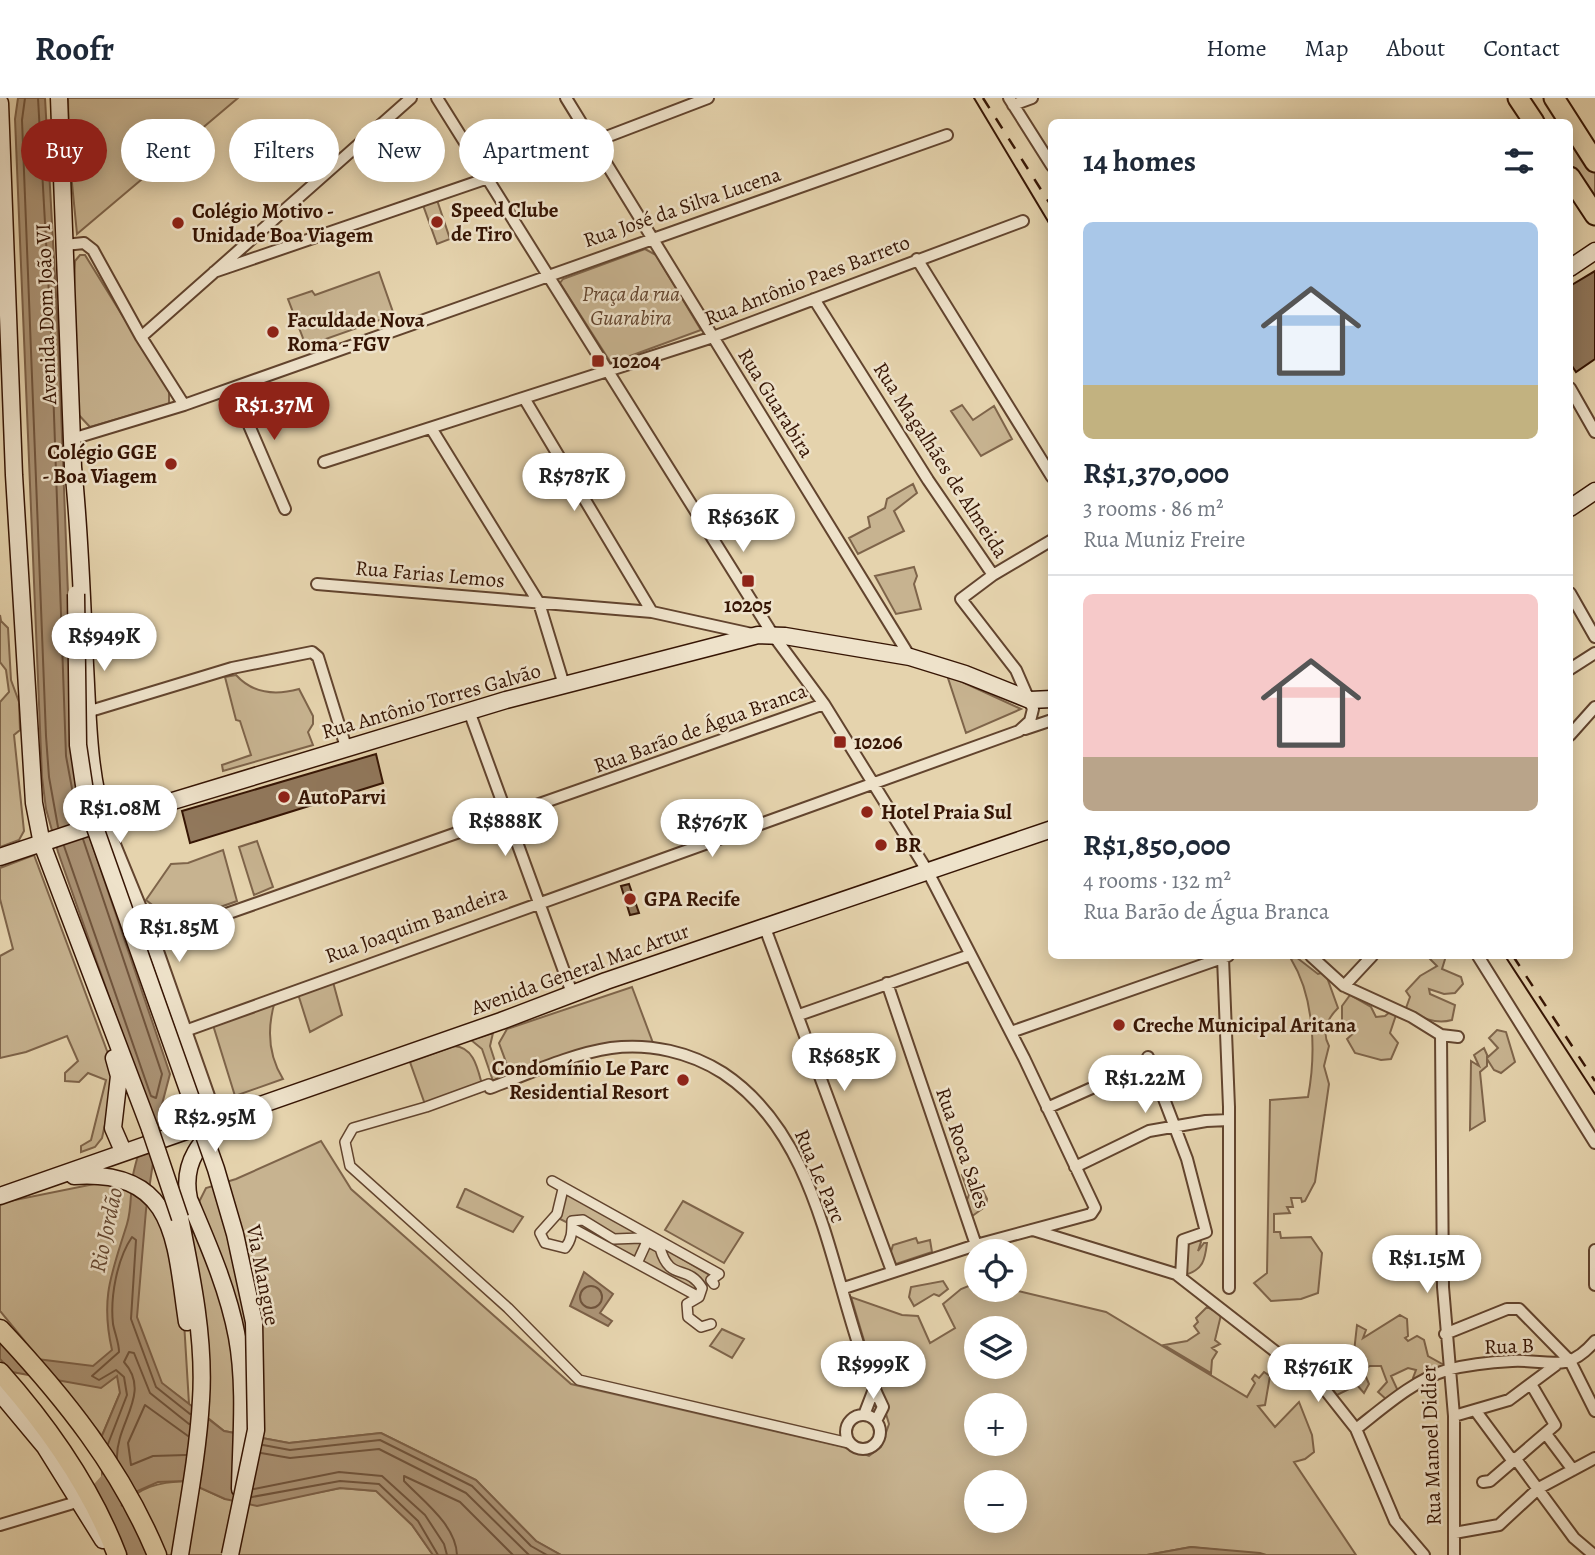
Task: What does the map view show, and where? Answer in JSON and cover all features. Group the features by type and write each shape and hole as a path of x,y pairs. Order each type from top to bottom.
{"highway":[{"path":"1518,98 1532,119"},
{"path":"1554,98 1567,119"},
{"path":"1573,128 1595,162"},
{"path":"1573,182 1595,215"}],"main road":[{"name":"Avenida Dom João VI","path":"59,98 72,439 81,559"},
{"name":"Avenida Dom João VI","path":"0,103 7,478 26,712 45,837 61,893"},
{"path":"1573,266 1595,251"},
{"path":"1573,506 1595,491"},
{"path":"81,559 87,712 96,821"},
{"name":"Via Mangue","path":"81,559 76,594 78,745 87,805 189,1091 235,1234 254,1322 256,1430 251,1466 240,1499 229,1555"},
{"path":"766,635 910,657 965,674 1030,700 1048,699"},
{"name":"Rua Antônio Torres Galvão","path":"0,857 45,837 96,821 469,711 698,648 766,635"},
{"name":"Avenida General Mac Artur","path":"61,1177 173,1133 1048,830"},
{"path":"61,893 150,1129 180,1218 189,1262 202,1375 198,1429 180,1555"},
{"path":"61,893 57,905 117,1067 118,1086 113,1125 127,1150"},
{"path":"237,1111 220,1124 193,1154 187,1171 189,1199 225,1288 237,1339 241,1390 240,1499"},
{"path":"0,1196 61,1177 89,1175 124,1181 151,1196 169,1224 189,1337 193,1402 198,1429"},
{"path":"0,1329 87,1430 142,1519 157,1555"},
{"path":"0,1372 53,1437 78,1477 117,1555"},
{"path":"0,1393 45,1447 111,1555"}],"street":[{"path":"141,337 411,98"},
{"path":"437,98 459,132"},
{"name":"Rua Guarabira","path":"566,98 579,119"},
{"path":"614,133 691,101 708,98"},
{"path":"1032,98 1011,102 1048,160"},
{"name":"Rua José da Silva Lucena","path":"72,439 233,388 947,135"},
{"name":"Rua Guarabira","path":"614,175 910,657"},
{"path":"214,272 477,182"},
{"path":"492,182 611,372 766,635 824,704 876,785 928,872 1011,1032 1095,1212 999,1239"},
{"name":"Rua Antônio Paes Barreto","path":"324,462 611,372 713,337 1023,221"},
{"path":"65,245 84,243 93,250 141,337 184,405"},
{"path":"917,259 1048,471"},
{"name":"Rua Magalhães de Almeida","path":"814,299 921,469 993,575 961,599 1011,662 1030,700"},
{"path":"233,388 285,509"},
{"path":"1573,393 1595,432"},
{"path":"524,398 652,612"},
{"path":"431,428 539,603 564,685"},
{"path":"993,575 1048,542"},
{"name":"Rua Farias Lemos","path":"317,584 652,612 766,635"},
{"path":"1573,598 1595,637"},
{"path":"87,712 232,668 316,653 346,747"},
{"path":"1573,667 1595,653"},
{"path":"1019,731 1033,716 1030,700"},
{"name":"Rua Barão de Água Branca","path":"152,940 824,704"},
{"path":"1573,733 1595,707"},
{"path":"469,711 572,993"},
{"name":"Rua Joaquim Bandeira","path":"185,1031 1048,721"},
{"path":"96,821 152,940 215,1119"},
{"path":"765,928 892,1271"},
{"path":"799,1015 970,955"},
{"path":"1011,1032 1219,959"},
{"path":"1225,959 1229,1287"},
{"path":"1314,959 1344,986 1412,1017 1441,1035 1458,1037"},
{"path":"1344,986 1369,959"},
{"path":"1480,959 1595,1143"},
{"name":"Rua Roca Sales","path":"887,983 974,1239"},
{"name":"Rua Manoel Didier","path":"1441,1035 1440,1188 1445,1334 1454,1416 1454,1555"},
{"name":"Rua Le Parc","path":"489,1086 597,1051 620,1047 668,1049 710,1065 748,1090 777,1125 799,1167 844,1288 874,1389 883,1407 876,1421 880,1435 875,1445 864,1450 849,1443"},
{"path":"1148,1058 1192,1177 1206,1232 1184,1240 1181,1277"},
{"path":"1047,1108 1110,1080"},
{"path":"489,1086 353,1128 345,1142 350,1166 508,1308 579,1380 849,1443 846,1432 849,1422 864,1415 874,1389"},
{"path":"1075,1167 1149,1131 1174,1125 1229,1120"},
{"path":"552,1181 648,1238 719,1274 711,1280 714,1284"},
{"path":"563,1189 557,1214 540,1233 545,1243 565,1248 572,1221 583,1220 614,1239 630,1236 648,1238 660,1248 664,1263 672,1270 688,1274 698,1282 702,1288 699,1297 687,1304 685,1310 701,1327 711,1324"},
{"path":"572,1228 638,1261 699,1297"},
{"path":"1033,1230 1181,1277 1326,1391 1356,1429 1388,1507 1404,1534 1424,1555"},
{"path":"638,1261 648,1238"},
{"path":"844,1288 964,1249"},
{"path":"1595,1250 1595,1285"},
{"name":"Rua Manoel Didier","path":"1445,1334 1507,1309 1519,1309 1575,1358"},
{"name":"Rua B","path":"1448,1370 1509,1361 1556,1365 1575,1358 1595,1341"},
{"path":"1595,1354 1575,1358 1595,1411"},
{"path":"1454,1416 1509,1400 1556,1365"},
{"path":"1356,1429 1396,1399 1448,1370"},
{"path":"1483,1482 1490,1481 1555,1425 1531,1384"},
{"path":"1475,1410 1539,1488 1566,1528 1594,1555"},
{"path":"864,1415 876,1421"},
{"path":"1546,1434 1573,1470"},
{"path":"1454,1533 1499,1525 1539,1488 1595,1458"},
{"path":"0,1525 80,1501"}],"green space":[{"path":"68,98 238,98 213,119 121,119 121,182 139,182 77,234 72,182 107,182 107,119 68,119"},
{"path":"1573,138 1595,173 1595,204 1573,170"},
{"name":"Speed Clube de Tiro","path":"437,200 450,239 437,244 423,205"},
{"name":"Praça da rua Guarabira","path":"645,249 656,255 701,330 611,363 560,283 563,279"},
{"path":"80,255 85,255 169,391 169,404 90,427 76,412 73,319 75,261"},
{"path":"379,272 394,315 306,346 288,299 312,291 315,295"},
{"path":"962,405 973,420 994,406 1012,439 981,456 951,411"},
{"path":"913,484 917,493 894,511 904,531 858,554 849,538 870,527 868,517 885,508 887,499"},
{"path":"914,567 917,576 914,584 921,609 896,614 875,576"},
{"path":"0,615 1,621 8,628 11,680 19,702 20,730 14,735 24,831 19,840 0,847 0,702 9,692 6,670 0,662"},
{"path":"236,675 250,686 266,691 299,689 313,716 313,724 308,732 313,745 223,771 222,765 251,755 240,721 236,720 225,677"},
{"path":"947,675 1021,709 966,733"},
{"path":"257,841 273,887 254,895 239,847"},
{"path":"223,850 237,901 175,923 146,900 171,864 188,863"},
{"path":"34,855 116,1075 102,1138 95,1147 81,1152 81,1146 91,1140 106,1080 88,1073 79,1082 65,1081 65,1073 78,1061 67,1036 26,1052 0,1058 0,956 13,949 0,899 0,868"},
{"path":"1291,959 1299,959 1318,974 1325,972 1338,1008 1325,1030 1329,1046 1324,1066 1329,1084 1315,1182 1305,1201 1291,1198 1293,1207 1287,1207 1290,1213 1274,1214 1274,1232 1280,1232 1281,1238 1311,1237 1322,1253 1318,1293 1301,1299 1271,1301 1254,1283 1267,1273 1270,1100 1308,1097 1311,1080 1312,1027 1299,974"},
{"path":"1430,959 1445,959 1442,969 1461,977 1463,984 1455,993 1444,994 1429,989 1430,994 1455,1005 1452,1020 1433,1021 1406,1008 1410,997 1406,991 1420,976 1437,966"},
{"path":"333,982 342,1015 310,1032 298,994"},
{"path":"632,987 653,1043 513,1075 510,1073 499,1043 507,1029"},
{"path":"1350,995 1371,1007 1376,1017 1385,1016 1391,1011 1396,1015 1390,1033 1398,1043 1391,1059 1381,1060 1355,1053 1347,1039 1356,1031 1342,1023 1342,1006"},
{"path":"275,1001 270,1041 274,1060 283,1079 235,1096 213,1025"},
{"path":"1497,1030 1506,1032 1515,1062 1501,1073 1494,1070 1487,1059 1487,1066 1480,1072 1485,1121 1470,1130 1471,1061 1479,1066 1474,1055 1484,1048 1488,1057 1498,1048 1489,1038"},
{"path":"493,1033 490,1046 500,1077 493,1081 482,1049 471,1040"},
{"path":"454,1046 461,1047 471,1055 483,1088 481,1092 427,1110 410,1062"},
{"path":"321,1141 351,1189 571,1384 843,1447 869,1456 881,1447 889,1424 851,1297 902,1315 918,1316 930,1343 955,1328 943,1304 964,1288 964,1302 1027,1302 1027,1293 1106,1312 1247,1397 1255,1383 1252,1379 1255,1375 1259,1378 1264,1372 1270,1376 1265,1405 1258,1406 1275,1427 1299,1402 1312,1435 1314,1452 1305,1459 1294,1462 1356,1555 1266,1555 1191,1547 1147,1555 561,1555 536,1541 476,1480 381,1433 289,1443 224,1431 208,1418 208,1385 190,1220 206,1188 236,1179"},
{"path":"972,1169 987,1199 986,1206 971,1217 966,1202 969,1195 962,1175"},
{"path":"104,1182 132,1188 162,1215 182,1289 189,1404 137,1365 120,1393 102,1436 0,1311 0,1203"},
{"path":"465,1189 523,1217 513,1232 457,1207"},
{"path":"565,1193 646,1236 635,1257 558,1218"},
{"path":"683,1201 743,1233 724,1263 665,1230"},
{"path":"1194,1235 1201,1242 1198,1251 1207,1243 1205,1254 1199,1267 1185,1275 1186,1239"},
{"path":"916,1238 918,1243 930,1240 932,1252 893,1265 889,1258 893,1245"},
{"path":"652,1241 711,1276 702,1296 641,1261"},
{"path":"943,1281 948,1289 939,1296 934,1294 914,1306 909,1297 911,1287"},
{"path":"1207,1307 1221,1315 1215,1340 1220,1344 1212,1348 1217,1352 1212,1360 1211,1373 1164,1345 1187,1341 1199,1333 1194,1326 1198,1322 1196,1318"},
{"path":"1400,1315 1407,1319 1408,1336 1405,1338 1408,1341 1417,1336 1424,1340 1428,1356 1444,1365 1425,1389 1413,1378 1416,1370 1408,1368 1391,1376 1398,1391 1387,1400 1378,1392 1387,1382 1381,1366 1370,1366 1363,1370 1369,1384 1364,1393 1357,1385 1337,1395 1330,1386 1332,1382 1339,1384 1353,1371 1353,1359 1359,1357 1354,1352 1357,1325 1366,1330 1363,1338"},
{"path":"722,1329 744,1339 732,1358 710,1346"},
{"path":"186,1481 225,1499 274,1501 341,1488 377,1491 412,1525 433,1555 129,1555 118,1524 120,1507 150,1487"}],"water":[{"path":"18,98 45,98 46,119 21,119 21,182 50,182 75,780 91,841 170,1074 161,1108 146,1210 137,1317 162,1383 224,1431 289,1443 381,1433 476,1480 536,1541 561,1555 433,1555 412,1525 376,1491 340,1488 257,1506 225,1499 185,1481 158,1482 133,1493 120,1507 118,1524 129,1555 124,1555 103,1504 101,1438 120,1393 117,1376 101,1388 12,1372 0,1359 0,1341 13,1356 93,1366 112,1350 107,1315 109,1286 129,1218 133,1175 148,1107 58,852 46,809 42,777 15,119"},
{"path":"584,1272 613,1294 600,1313 612,1321 608,1326 570,1306"},
{"path":"1191,1547 1260,1553 1266,1555 1147,1555"}],"building":[{"path":"1595,271 1595,359 1576,372 1573,368 1573,284"},
{"name":"AutoParvi","path":"376,754 383,783 190,843 182,811"},
{"name":"GPA Recife","path":"629,884 639,913 630,915 621,886"}],"waterway":[{"path":"117,1472 99,1492 128,1530 138,1555"}],"tram line":[{"path":"974,98 1048,221"},
{"path":"1507,959 1595,1094"}],"railway":[{"path":"983,98 1048,201"},
{"path":"1515,959 1595,1081"}],"place":[{"name":"Speed Clube de Tiro","path":"437,222"},
{"name":"Colégio Motivo - Unidade Boa Viagem","path":"178,223"},
{"name":"Faculdade Nova Roma - FGV","path":"273,332"},
{"name":"10204","path":"598,361"},
{"name":"Colégio GGE - Boa Viagem","path":"171,464"},
{"name":"10205","path":"748,581"},
{"name":"10206","path":"840,742"},
{"name":"AutoParvi","path":"284,797"},
{"name":"Hotel Praia Sul","path":"867,812"},
{"name":"BR","path":"881,845"},
{"name":"GPA Recife","path":"630,899"},
{"name":"Creche Municipal Aritana","path":"1119,1025"},
{"name":"Condomínio Le Parc Residential Resort","path":"683,1080"}],"water label":[{"name":"Rio Jordão","path":"106,1230"}]}
